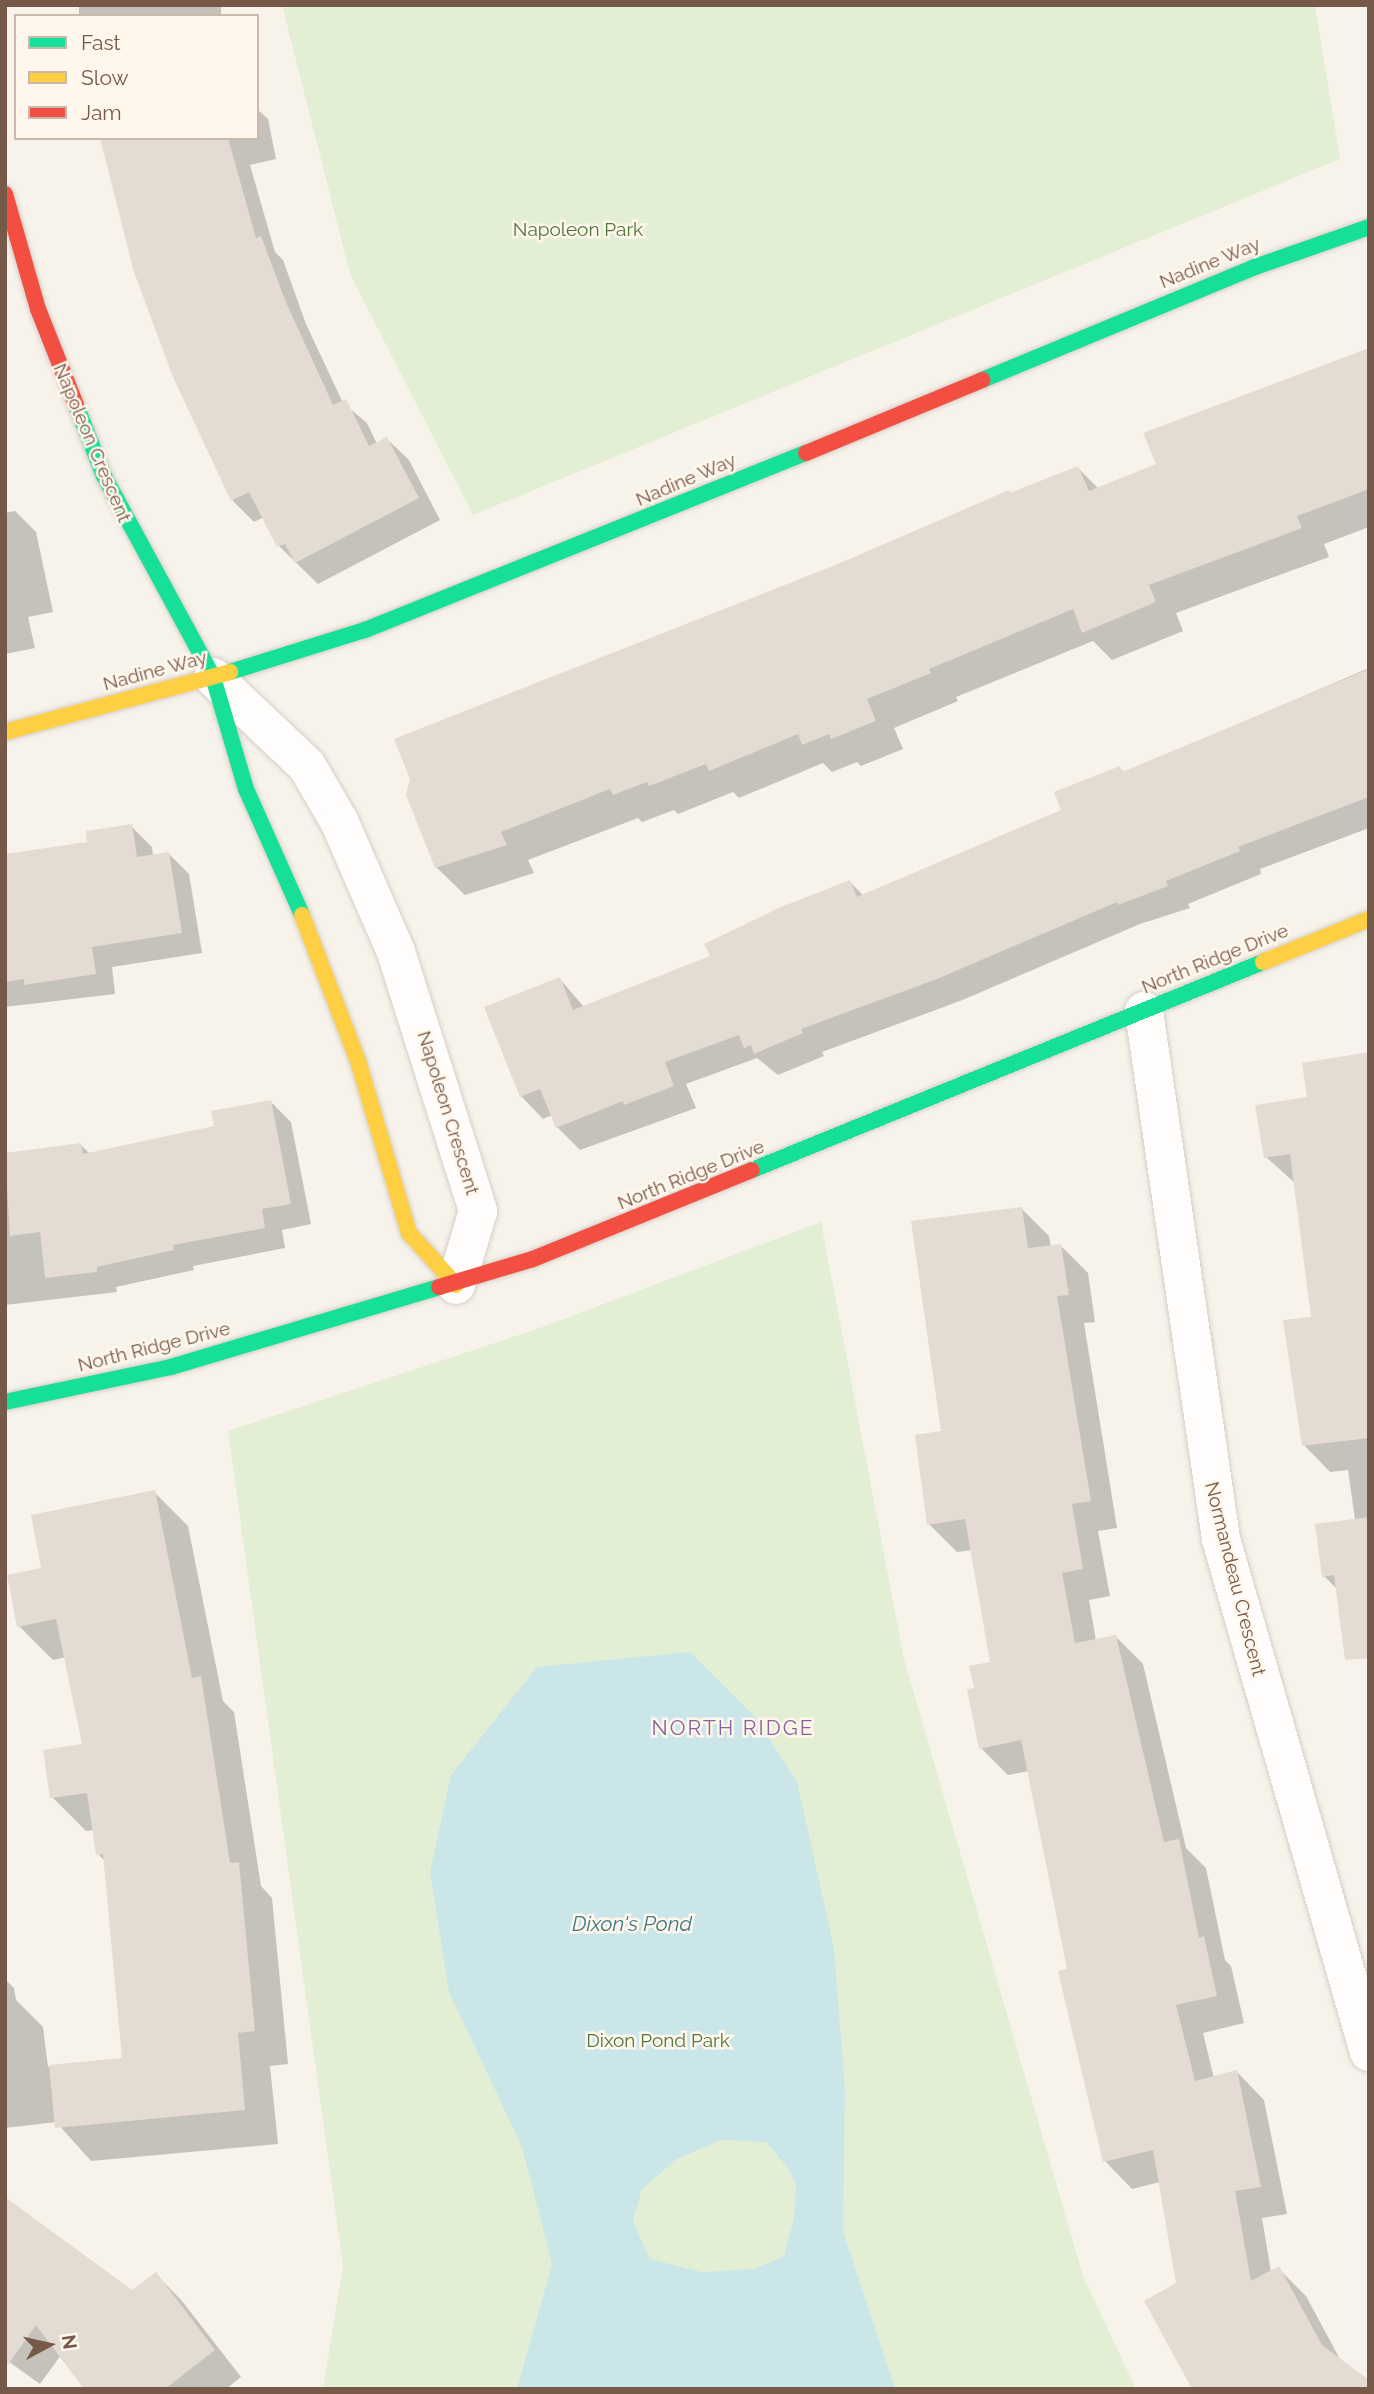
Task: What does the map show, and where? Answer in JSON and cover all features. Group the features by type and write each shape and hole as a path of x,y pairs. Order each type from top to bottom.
{"street":[{"name":"Napoleon Crescent","path":"5,194 38,309 104,476 213,677 246,789 313,939 358,1060 409,1233 456,1285"},
{"name":"Nadine Way","path":"5,732 213,677 365,630 504,577 1210,285 1369,227"},
{"name":"Napoleon Crescent","path":"213,677 307,766 340,823 396,952 478,1211 456,1285"},
{"name":"North Ridge Drive","path":"5,1402 171,1367 456,1285 624,1226 1369,919"},
{"name":"Normandeau Crescent","path":"1144,1011 1206,1461 1222,1539 1369,2052"}],"green space":[{"name":"Napoleon Park","path":"282,5 1315,5 1340,159 473,515 350,274"},
{"name":"Dixon Pond Park","path":"821,1222 904,1659 1083,2276 1136,2389 323,2389 343,2266 228,1431 537,1329"}],"water":[{"name":"Dixon's Pond","path":"690,1652 756,1718 797,1782 834,1948 845,2089 843,2231 895,2389 517,2389 552,2264 522,2147 449,1992 430,1872 451,1775 537,1667","holes":["721,2140 766,2142 788,2168 796,2184 794,2218 784,2256 755,2269 702,2272 650,2259 633,2221 642,2189 677,2159"]}],"building":[{"path":"101,140 229,140 256,238 261,236 285,300 333,405 346,399 369,446 387,437 419,498 295,563 285,544 277,547 249,492 231,501 173,377 134,272"},
{"path":"1369,348 1369,489 1297,516 1302,528 1149,585 1156,602 1082,633 1073,609 929,669 931,673 867,699 876,721 831,739 829,734 802,745 798,734 709,771 706,764 649,786 647,782 613,795 610,789 501,832 507,845 435,868 406,795 410,779 394,739 838,564 1009,490 1010,493 1078,466 1089,491 1156,464 1143,433"},
{"path":"1369,669 1369,797 1238,847 1240,851 1166,881 1168,886 1118,905 1117,902 937,979 801,1029 803,1033 754,1054 751,1045 744,1048 739,1035 665,1062 674,1086 624,1105 623,1101 556,1128 540,1089 520,1097 484,1007 560,977 573,1010 710,956 704,944 781,907 850,880 857,897 1061,810 1054,792 1120,766 1122,772"},
{"path":"132,824 137,857 169,852 182,933 92,947 96,974 24,985 24,979 5,982 5,854 87,842 86,831"},
{"path":"1369,1052 1369,1438 1302,1446 1283,1320 1311,1317 1290,1154 1264,1158 1255,1105 1307,1097 1302,1063"},
{"path":"271,1100 291,1204 262,1209 265,1228 173,1245 174,1250 97,1267 97,1272 45,1278 40,1232 10,1236 5,1153 81,1143 83,1154 214,1126 211,1111"},
{"path":"1022,1207 1028,1248 1061,1244 1069,1295 1057,1296 1091,1501 1072,1504 1083,1569 1062,1573 1075,1643 1116,1635 1164,1842 1179,1839 1199,1938 1204,1936 1217,1996 1176,2005 1195,2081 1237,2070 1261,2187 1235,2191 1251,2281 1279,2266 1322,2345 1369,2380 1369,2389 1192,2389 1144,2301 1176,2283 1153,2150 1103,2162 1058,1971 1067,1969 1021,1740 979,1749 967,1689 974,1688 969,1666 990,1662 965,1519 927,1525 915,1435 941,1431 911,1221"},
{"path":"155,1490 192,1678 201,1676 230,1863 239,1862 255,2031 238,2033 245,2110 55,2128 49,2065 122,2058 103,1854 96,1855 87,1793 50,1798 43,1750 82,1744 56,1619 17,1627 7,1575 41,1568 31,1515"},
{"path":"1369,1517 1369,1658 1345,1660 1334,1575 1322,1577 1315,1524"},
{"path":"5,2197 132,2290 156,2272 215,2350 165,2389 84,2389 36,2325 5,2369"}],"traffic: fast":[{"path":"982,380 1255,267 1369,227"},
{"path":"76,405 104,476 213,677 246,789 302,915"},
{"path":"230,672 365,630 806,453"},
{"path":"752,1170 1263,962"},
{"path":"5,1402 171,1367 439,1287"}],"traffic: slow":[{"path":"5,732 230,672"},
{"path":"302,915 358,1061 409,1233 456,1285"},
{"path":"1263,962 1369,919"}],"traffic: jam":[{"path":"5,194 38,309 76,405"},
{"path":"806,453 982,380"},
{"path":"439,1287 533,1259 752,1170"}],"district":[{"name":"NORTH RIDGE","path":"733,1728"}]}
